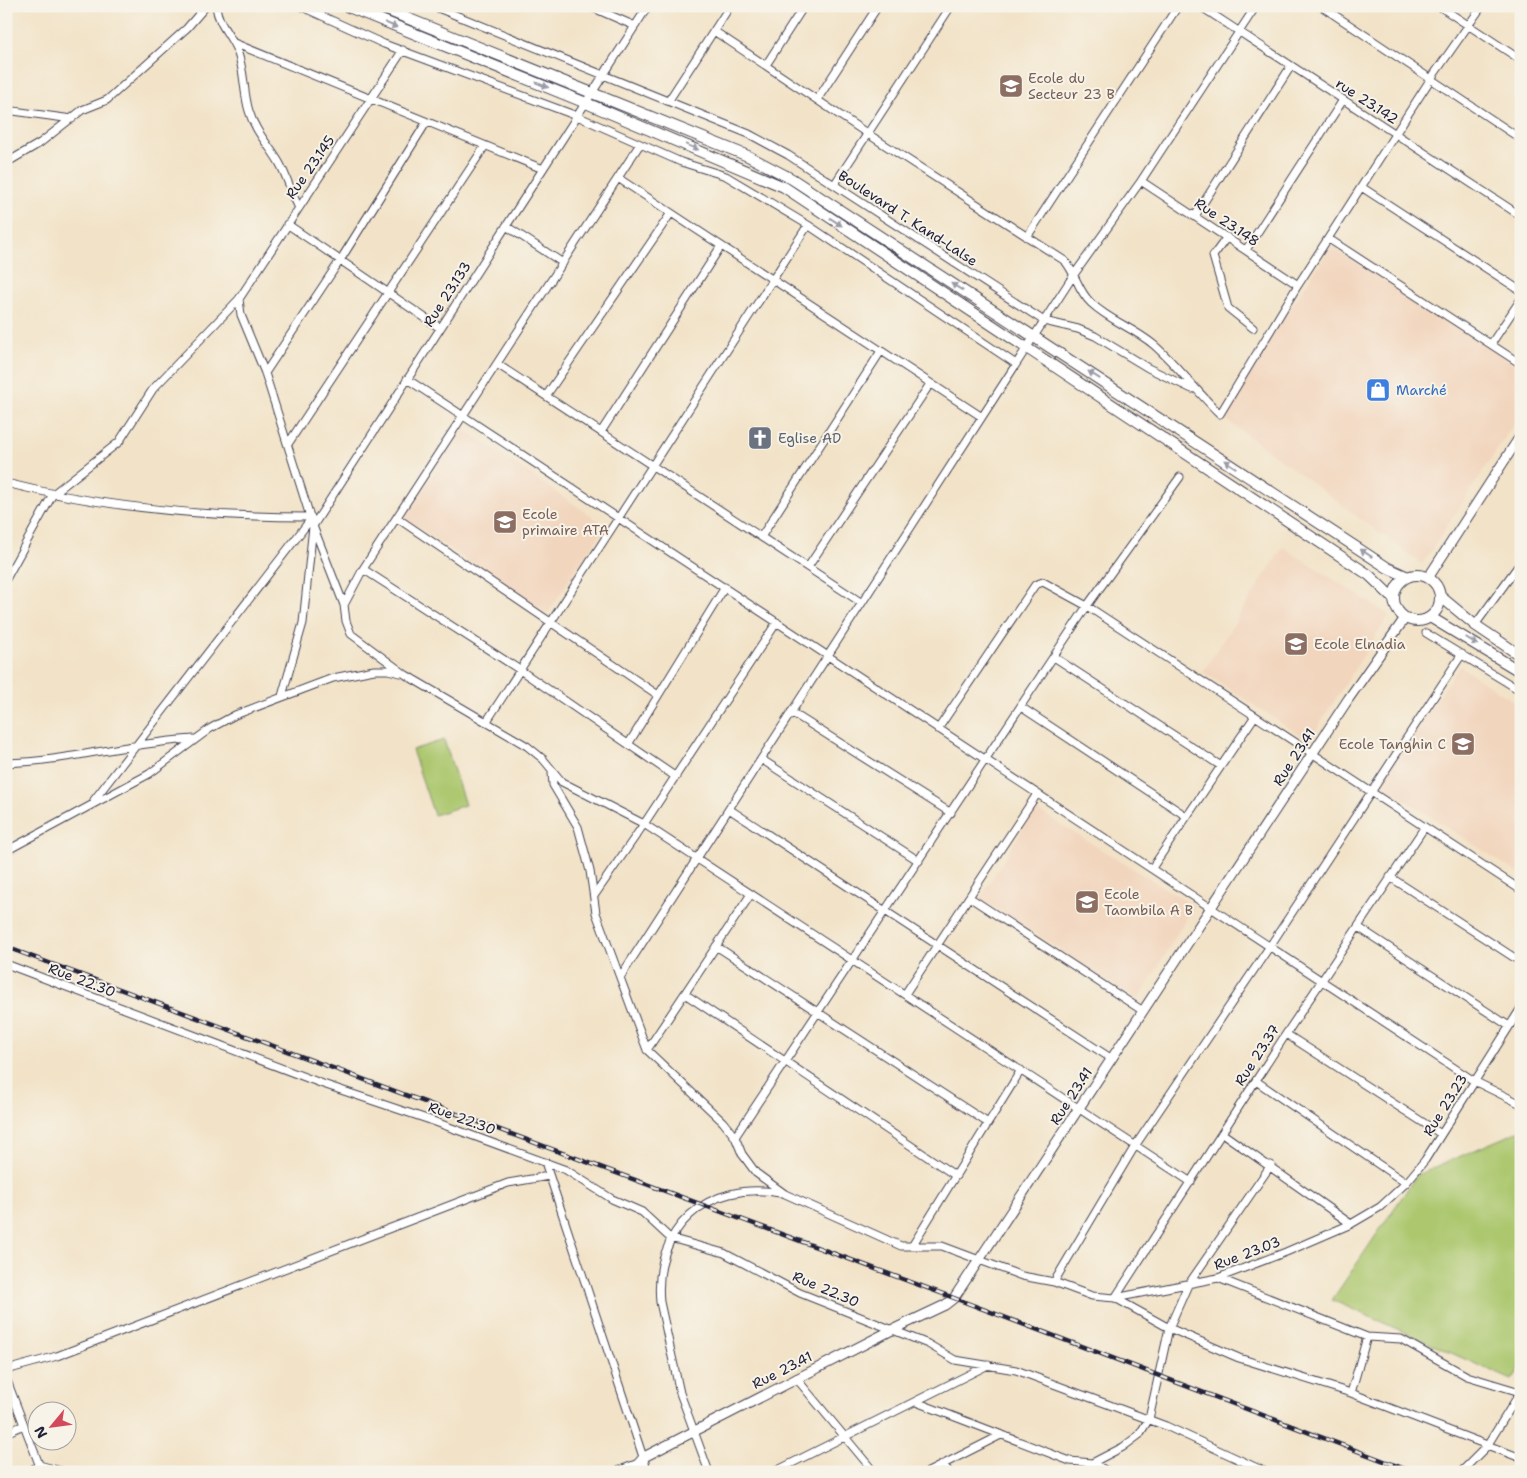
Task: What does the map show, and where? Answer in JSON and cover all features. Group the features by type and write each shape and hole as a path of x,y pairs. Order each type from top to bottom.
{"main road":[{"path":"346,6 586,103 784,187 1369,575 1394,600 1399,613 1404,618 1417,621 1430,617 1436,611 1440,596"},
{"path":"377,6 748,156 792,179 1388,568 1408,576 1415,575 1428,578 1434,583 1440,596 1475,625 1521,656"},
{"path":"1394,600 1397,586 1408,576"},
{"path":"1430,617 1521,672"}],"street":[{"path":"6,163 40,143 82,110 107,100 187,28 206,6"},
{"path":"216,6 219,20 234,43 239,59 246,99 253,121 262,139 279,163 298,206"},
{"path":"300,6 384,44 577,116 682,162 726,176 808,225 1016,364"},
{"name":"Boulevard T. Kand-Lalse","path":"433,6 603,76 669,100 769,144 1044,321 1078,329 1095,336 1148,368 1194,390"},
{"path":"589,6 635,26"},
{"name":"Rue 23.133","path":"92,802 312,521 407,379 648,6"},
{"path":"669,100 730,6"},
{"path":"766,65 804,6"},
{"path":"817,100 878,6"},
{"path":"834,185 951,6"},
{"path":"1027,237 1178,6"},
{"name":"rue 23.142","path":"1200,6 1521,216"},
{"path":"621,976 1073,276 1141,181 1256,6"},
{"path":"1438,6 1521,60"},
{"path":"714,31 868,134 1065,261 1078,287 1090,302 1111,320 1141,335 1154,345 1194,390 1220,414 1298,285 1363,188 1430,80 1482,6"},
{"path":"1326,8 1430,80 1521,139"},
{"path":"234,43 371,101 543,170"},
{"name":"Rue 23.145","path":"53,494 119,442 153,389 239,299 298,206 371,101 402,50"},
{"path":"1194,216 1291,66"},
{"path":"1246,250 1343,100"},
{"path":"6,110 72,119"},
{"path":"265,373 341,259 426,123"},
{"path":"344,605 363,569 640,144"},
{"path":"288,444 485,146"},
{"path":"618,178 982,417"},
{"name":"Rue 23.148","path":"1141,181 1298,285"},
{"path":"1363,188 1521,291"},
{"path":"546,396 671,212"},
{"path":"287,224 440,328"},
{"path":"487,721 808,225"},
{"path":"506,226 562,263"},
{"path":"1227,237 1213,256 1215,268 1224,288 1228,308 1253,328"},
{"path":"1329,239 1521,364"},
{"path":"601,432 721,246"},
{"path":"239,299 241,315 265,373 312,521 344,605 346,621 351,634 406,675 487,721 543,759 562,782 644,824 1191,1182"},
{"path":"1491,344 1521,299"},
{"path":"761,537 881,351"},
{"path":"497,364 862,603"},
{"path":"407,379 1037,794 1213,907 1474,1081 1521,1104"},
{"path":"808,567 930,384"},
{"path":"1428,578 1521,435"},
{"path":"735,1137 819,1013 1087,606 1180,476"},
{"path":"6,483 53,494 220,515 312,521"},
{"path":"6,579 53,494"},
{"path":"397,518 658,695"},
{"path":"282,696 303,623 312,521"},
{"path":"1475,625 1521,562"},
{"path":"363,569 520,670 676,776"},
{"path":"938,729 1037,583 1043,582 1087,606 1521,890"},
{"path":"629,744 725,587"},
{"name":"Rue 23.41","path":"634,1468 644,1458 694,1431 796,1378 945,1305 954,1298 1312,754 1404,618"},
{"path":"594,896 644,824 777,622"},
{"path":"1426,633 1521,691"},
{"path":"1054,1282 1135,1146 1270,946 1370,791 1462,654"},
{"path":"1054,657 1221,766"},
{"path":"6,851 92,802 149,774 195,739 235,715 319,682 350,674 388,670 406,675"},
{"path":"1021,707 1186,816"},
{"path":"791,712 951,813"},
{"path":"1152,868 1256,716"},
{"path":"6,763 66,759 136,744 195,739"},
{"path":"761,759 919,862"},
{"path":"552,772 553,785 578,827 590,871 596,913 647,1050 698,1095 735,1137 742,1154 756,1173 785,1194 894,1244 942,1246 979,1262 1022,1276 1054,1282 1092,1296 1115,1298 1169,1328 1239,1358 1351,1393 1521,1458"},
{"path":"904,994 1037,794"},
{"path":"728,809 1112,1058"},
{"name":"Rue 23.37","path":"1115,1298 1286,1034 1424,828"},
{"path":"1390,877 1521,962"},
{"path":"647,1050 751,894"},
{"path":"970,897 1144,1011"},
{"path":"1358,927 1509,1026"},
{"path":"716,946 988,1123"},
{"name":"Rue 22.30","path":"6,964 314,1080 566,1170 612,1199 642,1212 670,1238 718,1251 800,1293 928,1344 955,1360 990,1364 1016,1370 1149,1419 1266,1472"},
{"path":"685,994 956,1176"},
{"name":"Rue 23.23","path":"1380,1207 1406,1183 1425,1160 1521,1008"},
{"path":"1286,1034 1441,1134"},
{"path":"912,1246 1021,1070"},
{"path":"1256,1081 1406,1183"},
{"path":"1222,1133 1351,1224"},
{"path":"545,1162 648,1472"},
{"path":"1092,1463 1139,1435 1149,1419 1169,1328 1188,1286 1271,1166"},
{"path":"6,1370 57,1356 508,1183 549,1176"},
{"path":"709,1472 680,1394 660,1302 660,1268 670,1238 680,1224 716,1198 757,1190 785,1194"},
{"name":"Rue 23.03","path":"1115,1298 1188,1286 1218,1278 1351,1224 1380,1207"},
{"path":"1218,1278 1367,1337 1401,1339 1467,1376 1520,1391 1487,1446 1461,1472"},
{"path":"1351,1393 1367,1337"},
{"path":"774,1472 990,1364"},
{"path":"6,1378 40,1468"},
{"path":"796,1378 874,1472"},
{"path":"916,1402 999,1436 1070,1462 1092,1463 1109,1472"},
{"path":"6,1433 24,1425"},
{"path":"928,1472 999,1436"},
{"path":"943,1464 949,1472"},
{"path":"29,1472 40,1468 65,1472"},
{"path":"615,1472 634,1468"}],"shaded area":[{"name":"Marché","path":"1331,246 1521,368 1521,413 1422,564 1220,415"},
{"name":"Ecole primaire ATA","path":"463,429 606,526 547,614 404,518"},
{"name":"Ecole Elnadia","path":"1283,547 1389,615 1309,741 1203,672"},
{"name":"Ecole Tanghin C","path":"1460,666 1521,706 1521,875 1379,783"},
{"name":"Ecole Taombila A B","path":"1035,809 1194,906 1138,1000 980,898"}],"green space":[{"path":"444,740 465,805 434,815 412,750"},
{"path":"1521,1130 1521,1367 1512,1380 1332,1300 1417,1175"}],"railway":[{"path":"6,947 954,1298 1413,1472"}],"place":[{"name":"Ecole du Secteur 23 B","path":"1011,86"},
{"name":"Marché","path":"1378,390"},
{"name":"Eglise AD","path":"760,438"},
{"name":"Ecole primaire ATA","path":"505,522"},
{"name":"Ecole Elnadia","path":"1296,644"},
{"name":"Ecole Tanghin C","path":"1463,744"},
{"name":"Ecole Taombila A B","path":"1087,902"}]}
